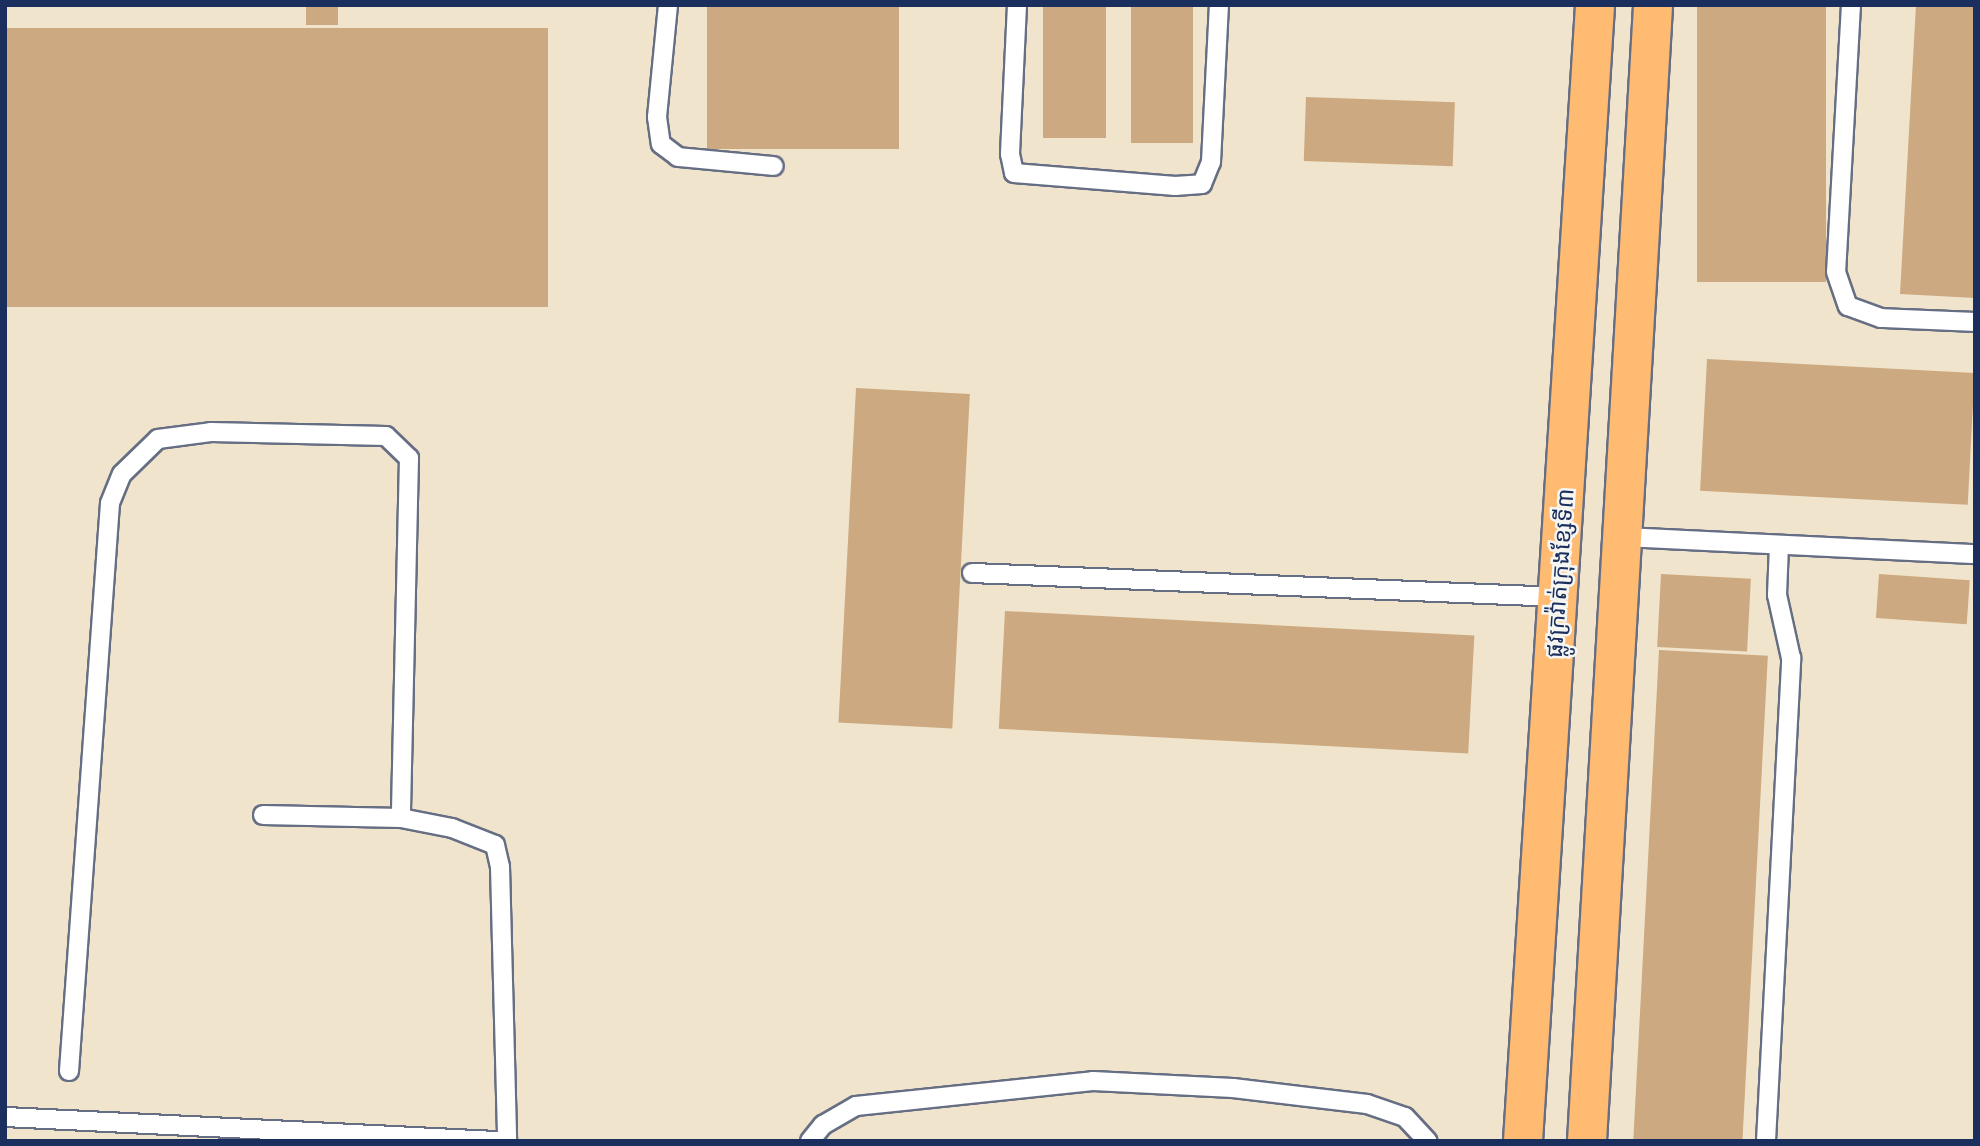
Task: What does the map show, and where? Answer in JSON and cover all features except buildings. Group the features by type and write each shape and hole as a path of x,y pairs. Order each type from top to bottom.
{"main road":[{"name":"ផ្លូវក្រវ៉ាត់ក្រុងខ្សែទី៣","path":"1522,1141 1595,5"},
{"path":"1587,1141 1653,5"}],"lane":[{"path":"667,5 657,117 661,144 678,158 774,166"},
{"path":"1017,5 1010,154 1014,173 1175,186 1202,184 1211,162 1219,5"},
{"path":"1851,5 1836,272 1848,306 1881,318 1975,322"},
{"path":"69,1071 110,503 122,474 158,439 211,432 386,436 410,458 401,818"},
{"path":"1623,537 1975,554"},
{"path":"1766,1141 1791,658 1777,594 1779,546"},
{"path":"972,573 1559,597"},
{"path":"263,815 401,818 452,828 495,845 500,867 507,1141"},
{"path":"810,1141 823,1125 856,1106 1093,1080 1233,1088 1367,1104 1405,1117 1427,1141"},
{"path":"5,1117 501,1141"}]}
